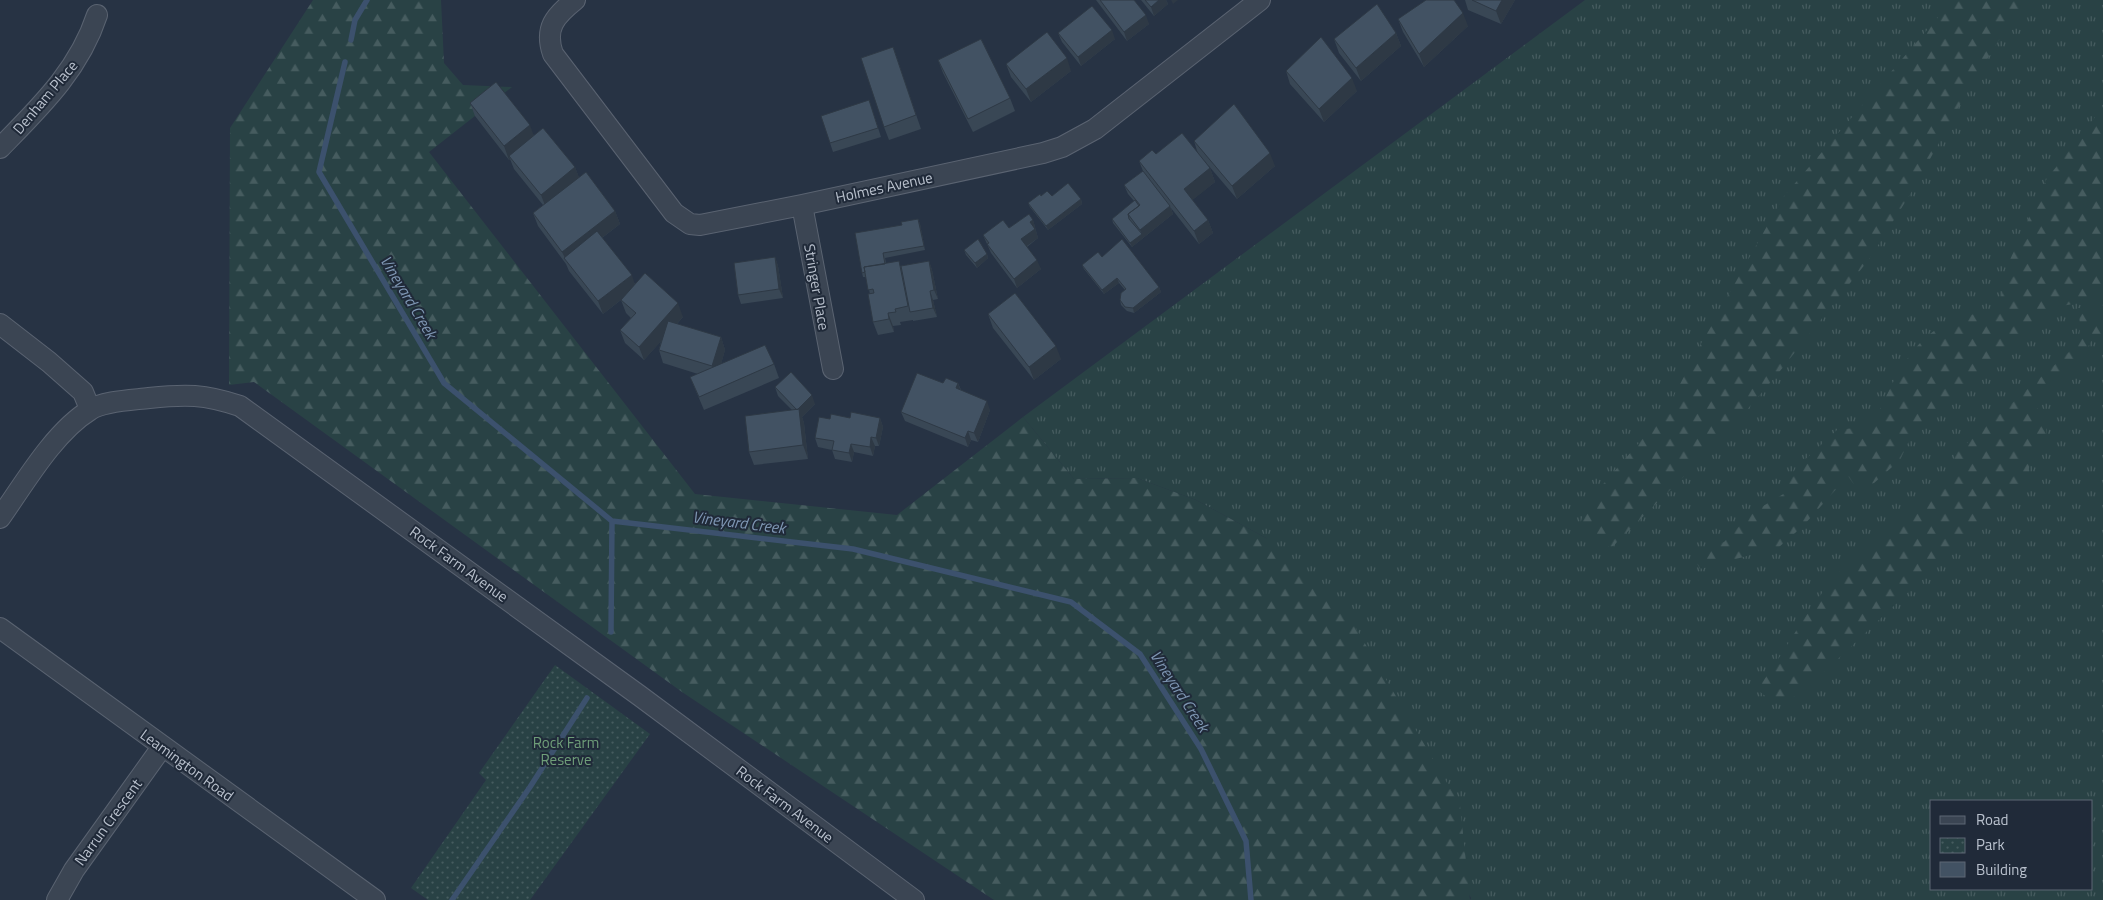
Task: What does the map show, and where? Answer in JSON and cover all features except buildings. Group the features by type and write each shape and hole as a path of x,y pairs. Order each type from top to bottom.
{"street":[{"name":"Holmes Avenue","path":"575,0 558,15 549,33 549,43 559,64 666,202 681,219 690,224 700,225 802,205 1043,153 1062,147 1095,129 1260,0"},
{"name":"Denham Place","path":"0,148 33,114 78,59 90,35 97,15"},
{"name":"Stringer Place","path":"802,205 832,368"},
{"path":"0,324 49,362 83,392 90,409"},
{"name":"Rock Farm Avenue","path":"0,518 42,457 66,430 90,409 138,399 185,394 221,400 240,406 648,702 914,900"},
{"name":"Leamington Road","path":"0,628 375,900"},
{"name":"Narrun Crescent","path":"57,900 74,870 162,747"}],"green space":[{"path":"313,0 441,0 444,63 463,85 512,87 429,152 695,494 897,515 1023,417 1074,479 1137,478 1196,500 1266,538 1344,608 1460,805 1470,900 994,900 682,692 254,382 229,385 230,128"},
{"path":"1585,0 2103,0 2103,900 1470,900 1471,898 1266,538 1196,500 1137,478 1074,479 1023,417"},
{"path":"1953,0 2036,0 2005,30 1963,99 1914,188 1870,258 1776,376 1720,441 1611,548 1579,530 1585,505 1665,413 1704,338 1784,196"},
{"path":"2103,107 2103,298 2057,307 2030,327 1968,385 1914,430 1900,460 1874,483 1857,489 1848,476 1803,526 1779,547 1700,569 1692,553 1724,542 1753,512 1785,493 1795,469 1837,430 1872,426 1894,380 1913,351 1924,339 1952,321 2001,306 2004,273 2046,180"},
{"path":"2103,304 2103,345 2093,337 2084,355 2034,404 2046,420 2047,441 2031,457 2027,479 1799,696 1771,700 1756,689 1770,672 1834,576 1914,511 1949,475 1955,454 2079,343 2080,324 2078,308 2100,310"},
{"name":"Rock Farm Reserve","path":"555,665 650,734 530,900 428,900 411,888 486,780 479,773"}],"waterway":[{"name":"Vineyard Creek","path":"351,40 355,20 367,0"},
{"name":"Vineyard Creek","path":"345,62 319,172 444,383 612,521 853,549 1071,602 1140,654 1201,749 1246,841 1251,900"},
{"path":"611,632 612,521"},
{"path":"452,900 530,787 587,698"}]}
